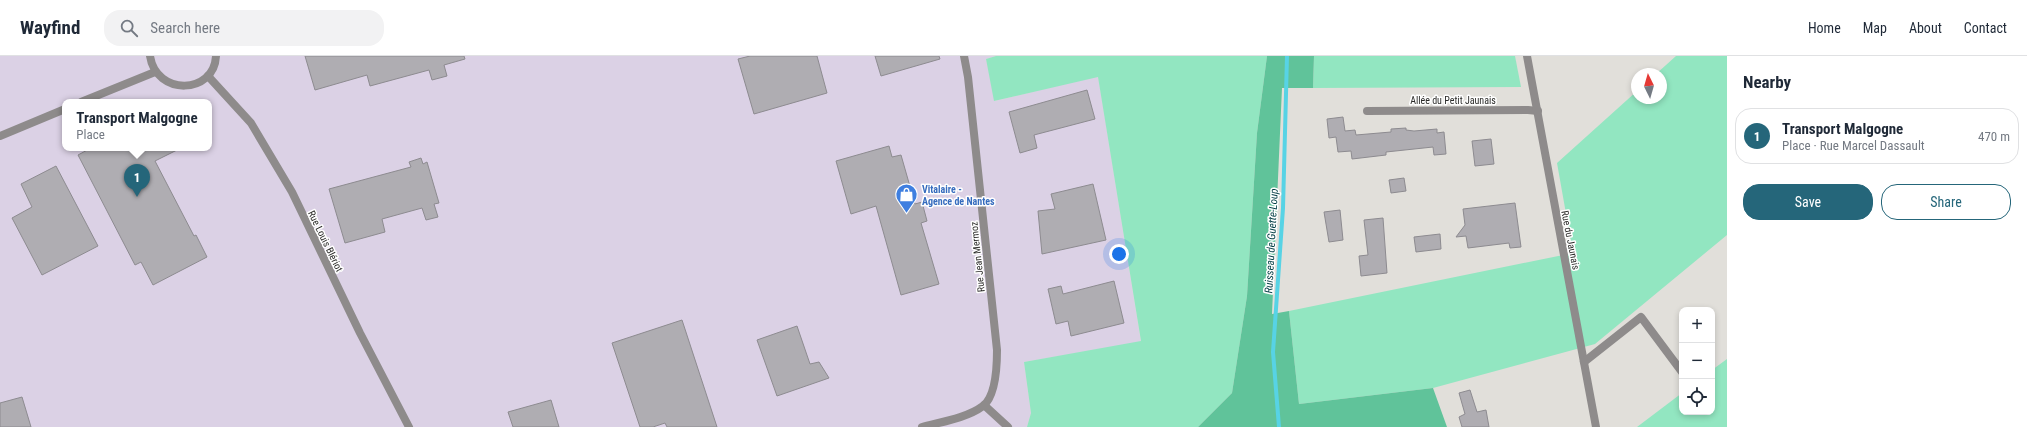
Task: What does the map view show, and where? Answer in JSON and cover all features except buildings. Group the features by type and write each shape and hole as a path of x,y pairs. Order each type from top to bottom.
{"street":[{"path":"150,56 155,72 170,84 180,86 200,82 208,76 213,68 216,56"},
{"name":"Rue Jean Mermoz","path":"964,56 968,77 997,350 996,369 992,392 984,405"},
{"name":"Rue du Jaunais","path":"1527,56 1596,427"},
{"path":"88,99 155,72"},
{"name":"Rue Louis Blériot","path":"208,76 251,123 292,192 360,333 409,427"},
{"path":"0,136 62,110"},
{"name":"Allée du Petit Jaunais","path":"1368,111 1538,111"},
{"path":"1584,362 1640,317 1679,368"},
{"path":"922,427 966,414 984,405 1008,427"}],"shaded area":[{"path":"0,56 996,56 986,59 995,101 1098,76 1141,342 1024,362 1031,413 1027,427 0,427"}],"green space":[{"path":"996,56 1267,56 1257,133 1247,296 1232,393 1198,427 1027,427 1031,413 1024,362 1141,341 1098,77 994,101 986,59"},
{"path":"1267,56 1314,56 1313,88 1282,88 1272,314 1289,311 1299,404 1433,388 1447,427 1198,427 1232,393 1247,296 1257,133"},
{"path":"1314,56 1515,56 1521,87 1313,88"},
{"path":"1676,56 1727,56 1727,235 1595,344 1433,388 1299,404 1289,311 1573,253 1557,163 1631,96 1631,104 1667,104 1667,68 1663,68"},
{"path":"1727,359 1727,427 1637,427 1679,395 1679,415 1715,415 1715,368"}],"waterway":[{"name":"Ruisseau de Guette-Loup","path":"1279,427 1273,352 1283,208 1287,56"}],"place":[{"name":"Transport Malgogne","path":"137,197"},
{"name":"Vitalaire - Agence de Nantes","path":"907,214"}]}
